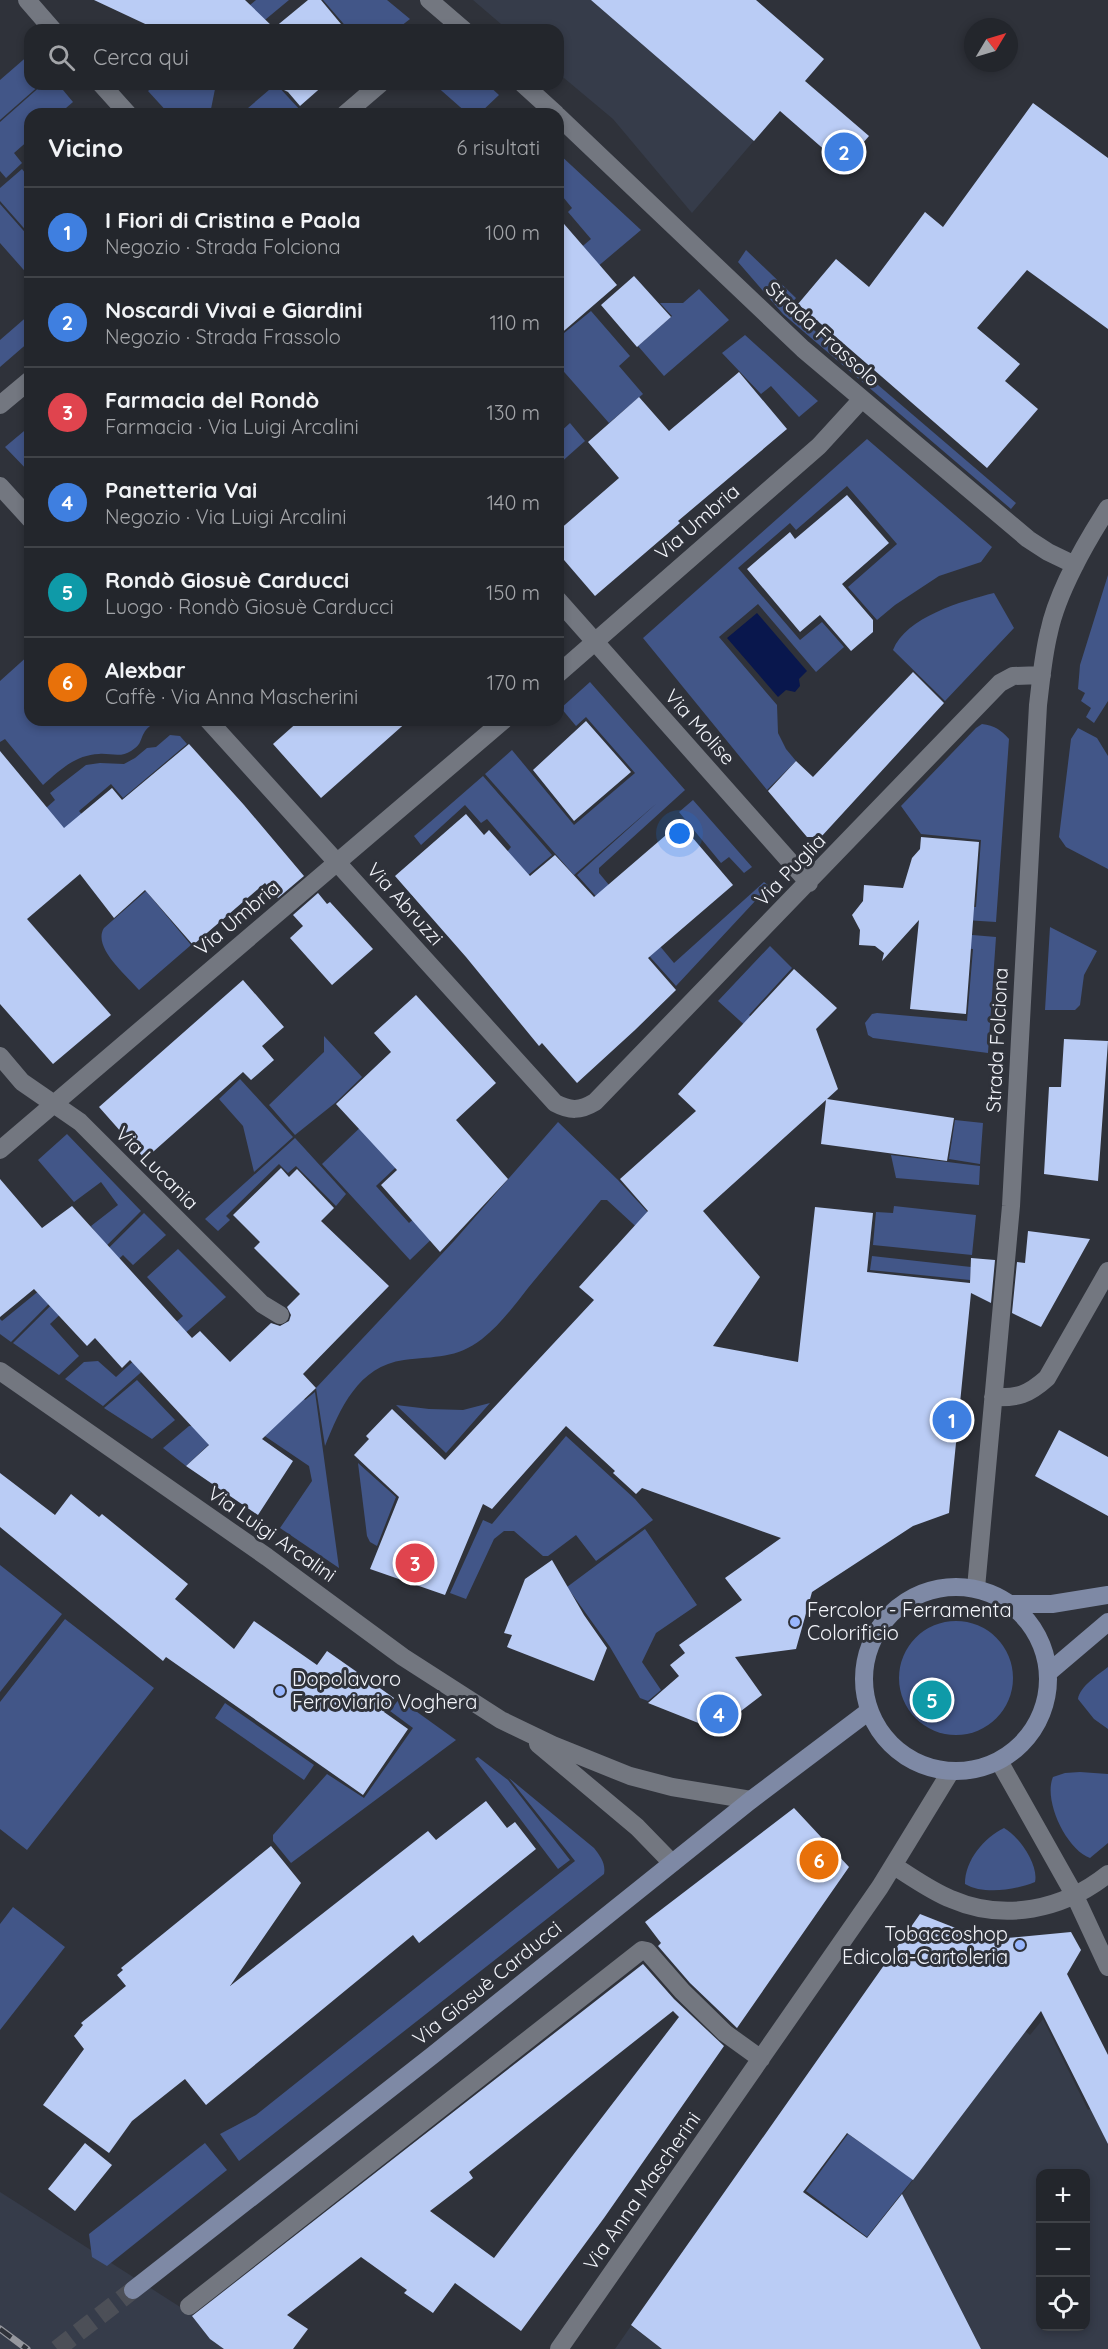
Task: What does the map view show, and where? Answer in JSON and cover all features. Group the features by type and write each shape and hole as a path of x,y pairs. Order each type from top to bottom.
{"street":[{"path":"27,0 48,24"},
{"path":"429,0 450,24"},
{"path":"106,90 123,108"},
{"path":"352,108 374,90"},
{"name":"Strada Frassolo","path":"530,90 549,108"},
{"name":"Strada Frassolo","path":"564,122 794,341 1028,539 1075,565"},
{"path":"0,405 24,385"},
{"name":"Via Umbria","path":"564,669 819,446 862,399"},
{"path":"0,486 24,512"},
{"name":"Strada Folciona","path":"976,1588 1011,1206 1037,728 1042,675 1049,630 1075,565 1108,508"},
{"name":"Via Molise","path":"564,607 809,883"},
{"name":"Via Puglia","path":"574,1110 585,1108 595,1102 1000,683 1013,676 1042,675"},
{"name":"Via Abruzzi","path":"213,726 555,1103 574,1110"},
{"name":"Via Umbria","path":"0,1150 497,726"},
{"name":"Via Lucania","path":"0,1056 22,1082 80,1122 262,1304 280,1315"},
{"path":"993,1397 1016,1398 1035,1388 1047,1378 1108,1271"},
{"name":"Via Luigi Arcalini","path":"0,1371 277,1564 403,1657 501,1720 630,1776 672,1788 752,1800"},
{"path":"948,1586 976,1588 995,1594 1011,1604 1030,1623 1043,1647 1048,1672 1047,1694 1031,1733 1017,1749 984,1768 951,1772 925,1766 900,1754 881,1734 869,1711 862,1683 866,1654 877,1628 896,1607 920,1592 948,1586"},
{"path":"1011,1604 1052,1604 1108,1595"},
{"path":"1048,1672 1108,1622"},
{"name":"Via Giosuè Carducci","path":"133,2290 433,2055 752,1800 869,1711"},
{"name":"Via Luigi Arcalini","path":"520,1730 637,1827 672,1863"},
{"path":"999,1761 1075,1896 1108,1967"},
{"name":"Via Anna Mascherini","path":"559,2349 894,1866 951,1772"},
{"path":"894,1866 950,1899 984,1910 1013,1912 1045,1908 1075,1896 1108,1874"},
{"path":"189,2306 642,1950 647,1951 682,1991 725,2033 761,2059"}],"shaded area":[{"path":"256,0 289,0 260,24 227,24"},
{"path":"323,0 387,0 410,19 404,24 344,24"},
{"path":"473,0 756,0 824,59 692,213 613,119 564,78 564,24 501,24"},
{"path":"24,59 24,90 34,90 0,120 0,80"},
{"path":"36,90 63,90 73,102 66,108 24,108 24,144 14,153 22,163 6,178 0,171 0,122"},
{"path":"215,90 211,108 164,108 148,91"},
{"path":"269,90 282,90 298,108 248,108"},
{"path":"441,90 494,90 499,95 485,108 461,108"},
{"path":"564,159 641,230 564,295 564,262 591,239 568,212 572,208 564,198"},
{"path":"22,169 24,172 24,228 0,201 0,188"},
{"path":"0,204 24,231 24,270 0,243"},
{"path":"746,250 796,298 788,308 1016,503 1011,509 783,314 738,262"},
{"path":"699,289 729,320 664,376 638,346 672,316 660,303 683,303"},
{"path":"591,311 630,356 619,366 643,394 609,423 564,372 564,333"},
{"path":"24,319 24,346 0,367 0,340"},
{"path":"745,335 818,401 799,417 771,386 761,394 722,353"},
{"path":"570,423 585,441 564,460 564,428"},
{"path":"24,431 24,467 5,447"},
{"path":"867,439 992,547 981,562 939,576 895,605 877,620 848,587 897,544 847,486 796,530 790,523 738,568 800,640 822,622 844,647 816,672 758,604 719,637 777,705 778,733 786,749 796,761 767,790 643,638"},
{"path":"1108,575 1108,701 1094,723 1086,717 1091,708 1081,701 1085,693 1078,689 1080,665"},
{"path":"994,593 1014,628 945,701 893,650 910,628 936,612"},
{"path":"757,613 807,671 799,679 800,686 795,692 786,690 778,697 727,638"},
{"path":"24,659 24,726 150,726 139,745 131,751 115,755 90,755 75,760 43,785 5,739 0,742 0,681"},
{"path":"590,682 685,790 599,868 599,873 674,963 764,882 769,886 676,986 577,875 657,803 574,875 485,774 512,750 574,825 635,773 586,717 576,726 564,712 564,705"},
{"path":"982,724 997,728 1009,739 996,922 965,920 966,907 976,907 981,840 921,834 901,806"},
{"path":"1078,728 1097,738 1108,756 1108,869 1066,847 1059,837 1071,739"},
{"path":"170,735 180,736 187,744 123,798 111,784 79,811 84,817 19,872 18,833 55,800 50,793 86,765 124,764 147,748 156,747"},
{"path":"483,776 552,855 527,876 507,852 511,847 487,819 481,823 465,805 421,845 414,836"},
{"path":"693,800 752,867 744,873 729,857 721,863 679,812"},
{"path":"146,891 191,945 139,990 106,952 102,936 104,928"},
{"path":"1050,927 1097,951 1084,975 1080,1005 1075,1010 1045,1010"},
{"path":"949,933 996,937 988,1053 873,1038 868,1035 865,1023 872,1014 877,1013 967,1021 973,949 948,947"},
{"path":"770,946 792,968 749,1015 756,1021 749,1029 718,1001"},
{"path":"324,1036 362,1077 335,1103 295,1135 269,1105 324,1052"},
{"path":"240,1079 293,1137 254,1172 243,1126 219,1099"},
{"path":"389,1100 410,1154 376,1186 409,1223 451,1186 443,1228 410,1260 322,1164"},
{"path":"955,1120 983,1123 980,1164 949,1159"},
{"path":"558,1122 618,1180 736,1308 691,1355 736,1389 726,1396 682,1355 683,1351 718,1315 717,1301 607,1200 601,1200 489,1334 454,1353 404,1360 374,1371 353,1391 344,1404 325,1446 316,1388 454,1241"},
{"path":"67,1134 141,1211 11,1342 0,1334 0,1319 2,1321 101,1240 91,1226 118,1205 101,1182 74,1202 38,1160"},
{"path":"295,1138 346,1194 336,1206 296,1166 288,1173 279,1164 226,1216 230,1220 218,1231 205,1219"},
{"path":"891,1155 980,1166 979,1185 896,1178"},
{"path":"894,1206 976,1215 972,1255 873,1245 876,1212 893,1213"},
{"path":"144,1213 166,1235 133,1265 123,1255 50,1324 79,1356 59,1375 13,1343"},
{"path":"178,1249 226,1297 103,1406 65,1379 84,1362 98,1361 116,1377 183,1316 147,1277"},
{"path":"872,1256 971,1267 970,1280 870,1270"},
{"path":"284,1378 305,1400 315,1392 339,1568 280,1528 312,1481 309,1466 253,1428"},
{"path":"137,1380 175,1420 152,1439 104,1408"},
{"path":"490,1403 446,1453 396,1405 463,1410"},
{"path":"237,1418 186,1466 163,1448 189,1426 211,1427"},
{"path":"566,1436 635,1499 653,1520 596,1561 576,1535 548,1556 543,1556 514,1531 504,1531 494,1539 466,1599 450,1593 483,1520 492,1524"},
{"path":"358,1463 396,1497 377,1546 370,1542 367,1536"},
{"path":"645,1529 697,1605 656,1633 642,1662 661,1690 648,1701 640,1698 610,1647 567,1587"},
{"path":"0,1565 62,1614 0,1692"},
{"path":"65,1619 154,1688 27,1850 0,1829 0,1702"},
{"path":"956,1621 978,1626 996,1638 1008,1656 1013,1678 1008,1700 996,1718 978,1730 956,1735 934,1730 916,1718 904,1700 899,1678 904,1656 916,1638 934,1626"},
{"path":"1108,1667 1108,1729 1094,1719 1078,1699 1086,1685"},
{"path":"399,1699 456,1740 291,1863 273,1841 273,1835 327,1774 364,1798 413,1728 390,1711"},
{"path":"225,1703 314,1765 304,1780 215,1718"},
{"path":"478,1757 508,1780 570,1860 558,1869 475,1759"},
{"path":"1080,1772 1108,1774 1108,1843 1090,1858 1081,1853 1065,1834 1051,1798 1053,1777"},
{"path":"509,1778 594,1848 603,1863 604,1874 239,2161 220,2134 256,2115 575,1861"},
{"path":"1004,1828 1016,1837 1027,1852 1034,1868 1035,1882 1000,1890 981,1889 965,1884 972,1858 989,1838"},
{"path":"13,1907 65,1947 0,2030 0,1924"},
{"path":"985,1999 1030,2035 1043,2019 1088,2110 1108,2099 1108,2349 786,2349 913,2180"},
{"path":"848,2134 913,2179 867,2237 806,2191"},
{"path":"205,2143 227,2170 107,2266 92,2257 89,2234"},
{"path":"0,2192 246,2349 0,2349"},
{"path":"631,2326 663,2349 615,2349"}],"building":[{"path":"94,0 245,0 270,24 145,24"},
{"path":"308,0 321,0 341,24 279,24"},
{"path":"591,0 756,0 824,59 805,81 869,136 843,166 780,111 754,141"},
{"path":"284,90 318,90 300,106"},
{"path":"1033,103 1108,158 1108,329 1027,270 977,328 1020,364 1005,381 1038,409 987,468 798,304 836,259 869,287 925,212 943,227"},
{"path":"564,224 617,285 564,331"},
{"path":"634,276 671,317 637,347 601,305"},
{"path":"739,372 787,429 678,521 680,523 595,596 564,560 564,526 619,478 588,442 639,397 669,431"},
{"path":"847,495 889,543 842,584 873,620 873,632 851,651 820,615 800,632 747,569 790,532 795,539"},
{"path":"913,672 944,703 821,837 807,837 768,791 796,761 813,777"},
{"path":"586,721 631,772 574,821 533,770"},
{"path":"293,726 402,726 321,798 273,744"},
{"path":"189,744 304,876 278,898 265,883 193,945 145,890 114,918 80,874 27,919 111,1015 53,1064 0,1004 0,751 64,828 112,788 122,800"},
{"path":"466,814 484,835 489,830 530,876 555,855 594,897 680,823 733,885 648,958 676,990 577,1083 542,1043 539,1046 466,957 395,876"},
{"path":"921,837 979,842 966,1014 910,1009 919,920 882,961 884,953 875,946 859,945 860,930 852,915 863,901 864,885 903,888 912,858 920,849"},
{"path":"318,893 327,904 330,902 373,949 332,985 290,938 303,926 293,915"},
{"path":"794,969 837,1008 816,1029 838,1089 827,1099 954,1118 947,1161 821,1144 826,1100 703,1211 760,1277 713,1346 798,1362 815,1207 873,1213 867,1272 970,1283 971,1258 995,1260 991,1303 971,1293 949,1513 913,1526 812,1592 796,1649 735,1657 762,1695 716,1730 648,1703 679,1676 670,1665 685,1653 679,1645 742,1600 725,1578 781,1538 642,1488 636,1494 613,1473 615,1471 566,1426 492,1509 483,1504 445,1595 370,1569 399,1497 354,1455 369,1439 366,1436 392,1409 445,1460 594,1300 579,1287 648,1211 620,1179 696,1111 678,1094"},
{"path":"243,980 284,1027 262,1046 274,1060 251,1080 243,1072 145,1159 99,1107"},
{"path":"416,995 496,1083 456,1120 508,1179 440,1252 381,1185 397,1170 336,1104 391,1052 374,1033"},
{"path":"1064,1039 1108,1041 1098,1181 1044,1174 1049,1087 1061,1087"},
{"path":"281,1168 289,1177 297,1169 334,1208 321,1221 389,1286 303,1374 316,1388 262,1439 293,1461 258,1515 186,1466 209,1445 130,1360 122,1368 95,1338 87,1346 34,1289 0,1317 0,1179 42,1228 72,1206 192,1338 200,1331 230,1362 271,1323 280,1326 289,1321 291,1315 287,1307 300,1294 254,1248 260,1242 233,1215"},
{"path":"1028,1231 1090,1239 1041,1327 1012,1313 1017,1262 1025,1263"},
{"path":"1059,1430 1108,1457 1108,1516 1035,1476"},
{"path":"0,1473 55,1515 71,1494 99,1517 102,1514 188,1584 175,1599 234,1649 254,1621 317,1665 327,1651 394,1698 384,1712 408,1729 363,1795 166,1657 163,1661 0,1527"},
{"path":"552,1560 584,1615 607,1648 594,1681 507,1647 512,1635 504,1633 525,1579"},
{"path":"486,1801 507,1828 515,1822 536,1849 419,1943 413,1935 206,2105 185,2079 132,2121 109,2153 43,2105 84,2049 74,2036 83,2025 81,2023 126,1986 117,1975 123,1970 121,1968 271,1846 301,1883 230,1986 428,1831 436,1840"},
{"path":"794,1808 849,1867 737,2028 690,1983 658,1946 661,1943 645,1922"},
{"path":"920,1914 986,1940 1071,1932 1081,1950 1067,1974 1108,2055 1108,2144 1041,2011 913,2180 847,2133 803,2192 867,2238 902,2194 981,2349 662,2349 631,2325"},
{"path":"643,1964 674,1999 724,2046 604,2218 521,2331 455,2283 433,2313 404,2293 407,2290 361,2257 287,2315 308,2329 293,2349 224,2349 210,2339 192,2316","holes":["673,2011 679,2017 494,2258 430,2211 473,2178 469,2172"]},
{"path":"85,2143 112,2165 75,2211 48,2189"}],"tunnel":[{"path":"57,2349 133,2290"}],"railway":[{"path":"0,2329 27,2349"}],"place":[{"name":"Noscardi Vivai e Giardini","path":"844,152"},
{"name":"I Fiori di Cristina e Paola","path":"952,1420"},
{"name":"Farmacia del Rondò","path":"415,1563"},
{"name":"Fercolor - Ferramenta Colorificio","path":"795,1622"},
{"name":"Dopolavoro Ferroviario Voghera","path":"280,1691"},
{"name":"Rondò Giosuè Carducci","path":"932,1700"},
{"name":"Panetteria Vai","path":"719,1714"},
{"name":"Alexbar","path":"819,1860"},
{"name":"Tobaccoshop Edicola-Cartoleria","path":"1020,1945"}]}
